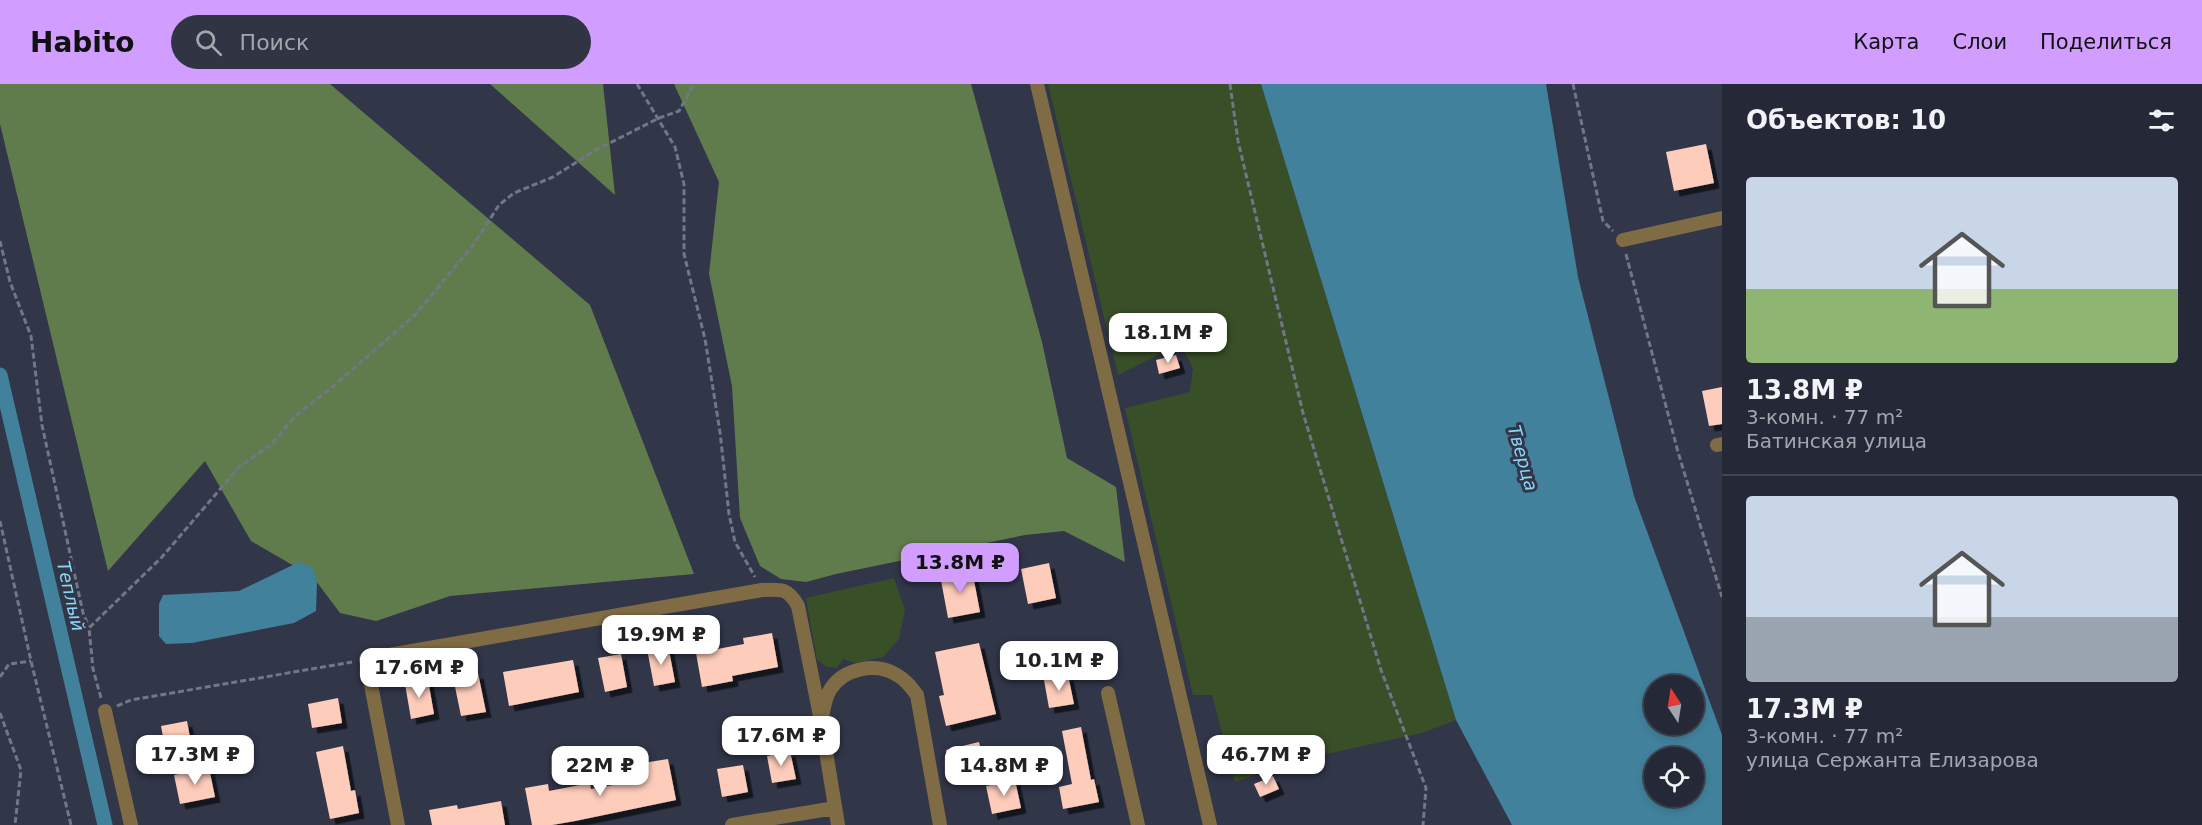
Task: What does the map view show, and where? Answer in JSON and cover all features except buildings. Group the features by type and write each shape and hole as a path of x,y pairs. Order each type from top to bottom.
{"street":[{"path":"1037,84 1210,825"},
{"path":"1623,240 1722,218"},
{"path":"398,825 366,659 762,590 783,590 793,597 798,606 821,721 838,825"},
{"path":"821,721 830,690 839,679 852,671 867,668 882,669 896,674 908,683 917,695 940,825"},
{"path":"1108,693 1138,825"},
{"path":"105,711 131,825"},
{"path":"732,825 835,808"}],"path":[{"path":"637,84 675,147 684,184 684,254 705,339 720,432 729,514 735,542 762,590"},
{"path":"89,628 162,557 239,467 272,444 295,416 330,389 415,315 474,244 498,205 514,194 553,177 594,151 659,118 679,111 694,84"},
{"path":"1230,84 1238,141 1302,413 1381,670 1426,788 1423,825"},
{"path":"1573,84 1603,221 1623,240 1678,452 1722,597"},
{"path":"0,241 10,282 31,336 42,425 83,613 89,628 93,669 105,711 131,700 366,659"},
{"path":"0,521 71,825"},
{"path":"0,677 9,664 31,661"},
{"path":"0,713 21,770 15,825"}],"green space":[{"path":"0,84 330,84 590,305 694,574 450,596 376,621 340,613 313,577 251,541 205,461 108,571 0,124"},
{"path":"490,84 603,84 615,195"},
{"path":"674,84 971,84 1042,342 1067,458 1116,487 1125,562 1064,531 1025,535 806,582 781,579 760,566 740,518 732,386 709,274 719,182"},
{"path":"1048,84 1261,84 1456,720 1422,733 1299,760 1235,782 1212,695 1193,695 1125,408 1190,392 1193,368 1180,344 1118,375"},
{"path":"894,578 905,610 899,639 883,657 855,663 843,659 837,668 827,667 817,660 806,598"}],"water":[{"name":"Тверца","path":"1261,84 1546,84 1578,277 1634,496 1700,675 1644,675 1644,735 1704,735 1704,686 1722,735 1722,825 1512,825 1456,720"},
{"path":"299,562 313,568 317,583 316,611 294,623 192,643 166,644 159,636 159,604 163,595 239,591"}],"waterway":[{"name":"Теплый","path":"0,375 105,825"}]}
